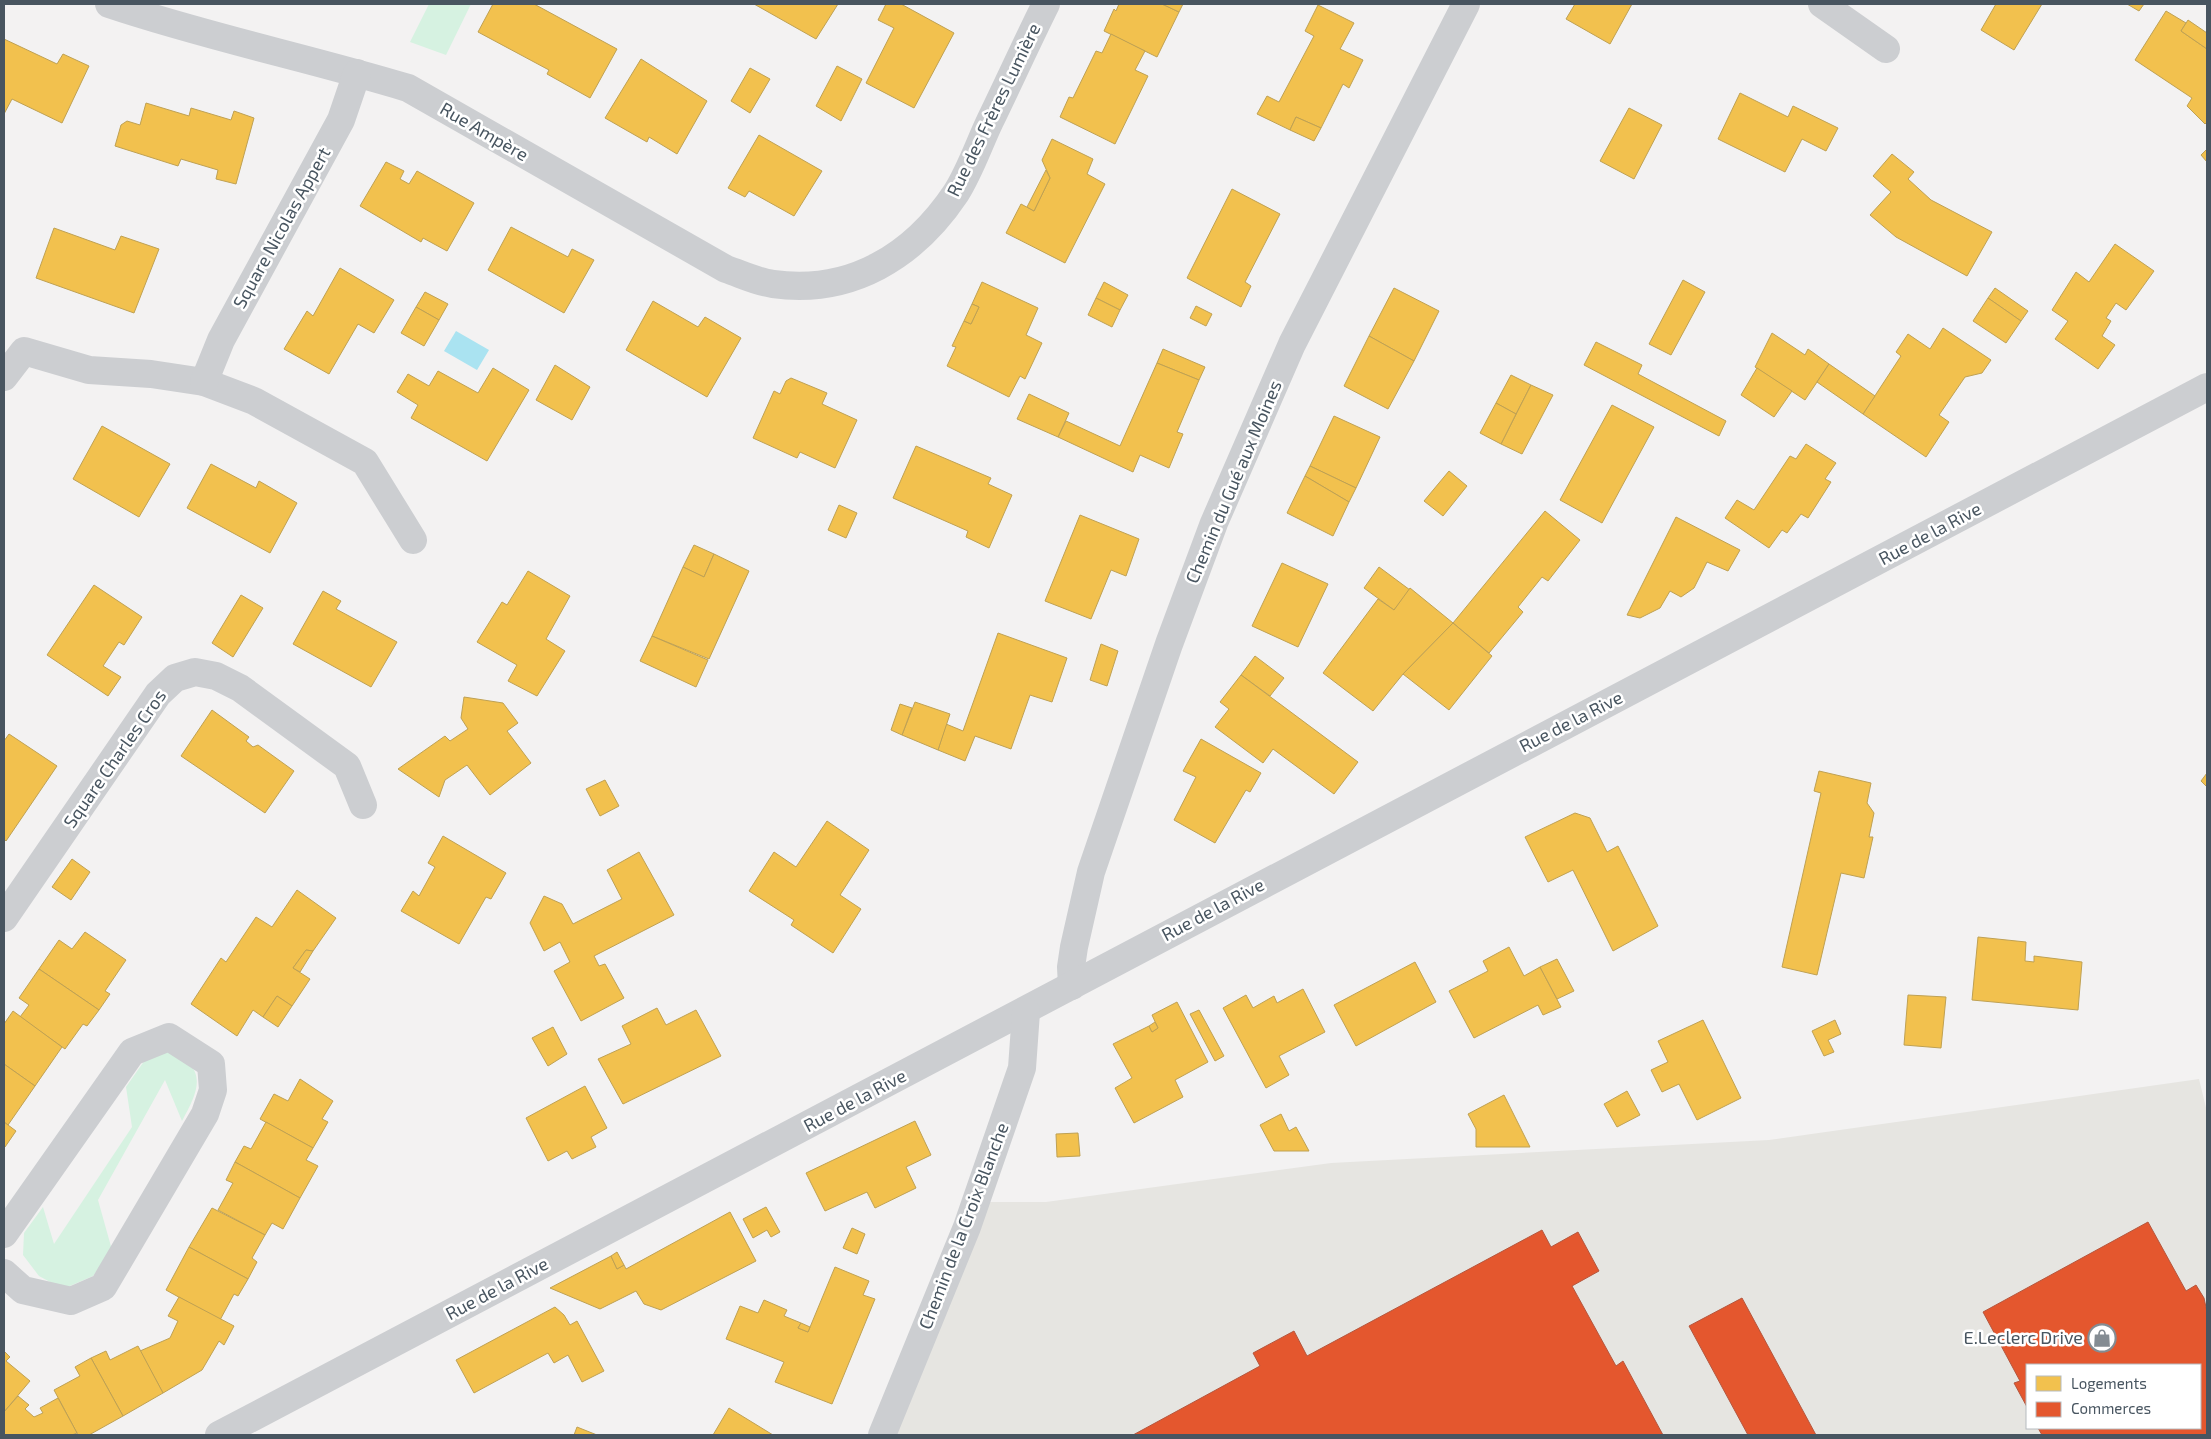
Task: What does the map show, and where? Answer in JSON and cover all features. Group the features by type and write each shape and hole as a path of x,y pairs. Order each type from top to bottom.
{"street":[{"name":"Rue Ampère","path":"109,4 244,44 408,88 726,269 771,284 800,286 842,280"},
{"name":"Rue des Frères Lumière","path":"842,280 872,271 895,256 928,229 957,192 1044,4"},
{"name":"Chemin du Gué aux Moines","path":"1072,986 1071,967 1074,947 1091,872 1169,644 1214,522 1292,344 1466,4"},
{"path":"1822,4 1886,49"},
{"name":"Square Nicolas Appert","path":"204,382 221,340 341,120 357,73"},
{"path":"4,377 24,351 89,370 151,374 204,382 254,401 365,462 413,540"},
{"name":"Rue de la Rive","path":"219,1435 1026,1012 2207,387"},
{"name":"Square Charles Cros","path":"4,918 158,694 175,678 195,672 216,676 240,688 348,766 363,805"},
{"name":"Chemin de la Croix Blanche","path":"882,1435 967,1227 1022,1068 1026,1012"},
{"path":"4,1234 132,1052 169,1037 211,1064 213,1090 205,1114 103,1287 71,1301 23,1290 4,1273"}],"shaded area":[{"path":"2199,1079 2207,1112 2207,1435 881,1435 976,1202 1046,1202 1331,1163 1769,1140"}],"green space":[{"path":"429,4 471,4 446,55 410,42"},
{"path":"165,1051 189,1063 194,1071 197,1079 193,1099 182,1121 165,1080 98,1200 112,1250 93,1276 63,1289 39,1276 23,1255 24,1233 43,1207 54,1244 132,1127 126,1087 147,1057"}],"water":[{"path":"456,331 489,350 477,370 444,351"}],"building: Logements":[{"path":"493,4 534,4 617,49 590,98 547,74 549,70 478,32"},
{"path":"754,4 838,4 816,39"},
{"path":"886,4 901,4 954,33 914,108 866,83 894,28 878,20"},
{"path":"1119,4 1162,4 1179,12 1157,57 1104,31 1114,9 1116,11"},
{"path":"1162,4 1183,4 1179,12"},
{"path":"1575,4 1632,4 1610,44 1566,19"},
{"path":"1996,4 2042,4 2014,50 1981,30"},
{"path":"2127,4 2144,4 2139,11"},
{"path":"1318,5 1354,23 1340,49 1363,60 1349,88 1343,84 1321,128 1296,117 1290,130 1257,114 1267,96 1279,102 1314,36 1305,31"},
{"path":"2166,11 2186,23 2181,31 2207,49 2207,122 2205,124 2187,106 2192,98 2135,60"},
{"path":"2188,20 2207,33 2207,49 2181,31"},
{"path":"1111,34 1145,51 1135,70 1148,76 1115,144 1060,117 1069,97 1073,98 1096,51 1102,53"},
{"path":"4,39 57,64 63,54 89,66 62,123 12,99 4,114"},
{"path":"641,59 707,101 677,154 649,137 647,142 605,118"},
{"path":"837,66 862,79 841,121 816,106"},
{"path":"750,68 770,79 750,113 731,101"},
{"path":"1740,93 1788,117 1793,106 1838,128 1826,151 1802,139 1785,172 1718,139"},
{"path":"146,103 189,116 191,108 231,120 234,111 254,118 236,184 216,179 218,170 181,159 178,166 115,146 121,125 127,121 140,125"},
{"path":"1629,108 1662,125 1634,179 1600,161"},
{"path":"1296,117 1321,128 1314,141 1290,130"},
{"path":"759,135 822,171 794,216 749,191 745,197 728,188"},
{"path":"1052,139 1093,159 1087,174 1105,184 1065,263 1006,233 1021,204 1034,211 1050,178 1042,160"},
{"path":"2207,149 2207,162 2201,155"},
{"path":"1892,154 1914,172 1908,179 1931,200 1992,232 1967,276 1896,237 1870,215 1891,192 1873,176"},
{"path":"386,162 404,171 400,179 409,184 417,171 474,203 447,251 423,238 421,242 360,206"},
{"path":"1046,170 1050,178 1034,211 1027,207"},
{"path":"1232,189 1280,214 1245,282 1251,286 1241,307 1187,278"},
{"path":"511,227 568,257 572,249 594,260 564,313 488,270"},
{"path":"54,228 115,250 121,236 159,249 134,313 36,278"},
{"path":"2115,244 2154,271 2126,310 2116,303 2106,318 2111,321 2102,336 2115,345 2098,369 2055,339 2068,321 2052,310 2076,272 2089,282"},
{"path":"340,268 394,300 374,333 358,324 329,374 284,349 307,311 313,316"},
{"path":"1683,280 1705,292 1671,355 1649,344"},
{"path":"982,282 1038,308 1026,335 1042,343 1025,379 1020,376 1009,397 947,366 956,347 952,346 964,321 971,324 979,307 972,304"},
{"path":"1104,282 1128,295 1120,310 1096,298"},
{"path":"1394,288 1439,311 1414,361 1369,336"},
{"path":"1995,288 2028,311 2021,321 1988,298"},
{"path":"425,292 448,304 439,320 416,307"},
{"path":"1096,298 1120,310 1112,327 1088,315"},
{"path":"1988,298 2021,321 2006,343 1973,321"},
{"path":"653,301 698,327 705,317 741,338 707,397 626,350"},
{"path":"972,304 979,307 971,324 964,321"},
{"path":"1196,306 1212,314 1206,326 1190,318"},
{"path":"416,307 439,320 424,346 401,333"},
{"path":"1943,328 1991,360 1982,373 1965,377 1939,415 1949,422 1926,457 1863,414 1901,356 1896,352 1908,334 1930,349"},
{"path":"1772,333 1805,355 1808,349 1829,364 1805,400 1755,367"},
{"path":"1369,336 1414,361 1388,409 1344,386"},
{"path":"1596,342 1642,365 1638,374 1726,421 1719,436 1584,365"},
{"path":"1163,349 1205,367 1199,380 1157,363"},
{"path":"1157,363 1199,380 1177,432 1183,434 1169,468 1140,455 1133,472 1058,437 1066,421 1120,446"},
{"path":"1829,364 1875,396 1863,414 1817,382"},
{"path":"555,365 590,387 572,420 536,400"},
{"path":"493,368 529,390 487,461 411,418 418,405 397,392 408,374 429,386 438,371 478,393"},
{"path":"1757,368 1792,391 1774,417 1741,395"},
{"path":"1511,375 1531,385 1516,414 1496,403"},
{"path":"791,378 827,393 822,404 857,420 835,468 800,452 797,458 753,438 774,391 780,394 786,381"},
{"path":"1531,385 1553,395 1522,454 1501,444"},
{"path":"1029,394 1069,413 1058,437 1017,419"},
{"path":"1496,403 1516,414 1501,444 1480,433"},
{"path":"1612,405 1654,427 1602,523 1560,500"},
{"path":"1334,416 1380,437 1356,488 1310,466"},
{"path":"102,426 170,464 139,517 73,479"},
{"path":"1806,444 1836,463 1825,479 1831,482 1808,518 1801,514 1787,533 1782,530 1769,548 1725,518 1737,500 1754,510 1790,456 1796,459"},
{"path":"916,446 991,478 988,484 1012,495 989,548 966,537 968,531 893,498"},
{"path":"211,464 256,488 259,481 297,503 270,553 187,508"},
{"path":"1310,466 1356,488 1349,502 1305,476"},
{"path":"1449,471 1467,486 1443,516 1424,501"},
{"path":"1305,476 1349,502 1333,536 1287,513"},
{"path":"839,505 857,513 846,538 828,530"},
{"path":"1545,511 1580,540 1548,581 1542,577 1518,607 1523,612 1489,653 1453,623"},
{"path":"1080,515 1139,539 1126,576 1111,570 1091,619 1045,601"},
{"path":"1676,517 1740,550 1728,571 1707,562 1694,588 1681,597 1670,591 1660,608 1640,618 1627,615"},
{"path":"694,545 714,554 704,577 683,567"},
{"path":"714,554 749,571 709,659 652,636 683,567 704,577"},
{"path":"1282,563 1328,584 1298,647 1252,626"},
{"path":"1379,567 1410,590 1394,610 1364,588"},
{"path":"528,571 570,596 546,639 565,651 537,696 508,681 517,665 477,642 502,602 507,605"},
{"path":"94,585 142,617 124,645 119,642 103,666 121,677 108,696 47,655"},
{"path":"1410,588 1453,623 1403,674 1373,711 1323,673 1378,599 1394,610"},
{"path":"323,591 341,601 336,609 397,642 371,687 293,644"},
{"path":"241,595 263,608 233,657 212,643"},
{"path":"1453,623 1492,656 1449,710 1403,674"},
{"path":"998,633 1067,658 1052,702 1030,695 1011,749 975,736 965,761 938,750 946,724 963,731"},
{"path":"652,636 708,660 696,687 640,661"},
{"path":"1101,644 1118,651 1107,686 1090,680"},
{"path":"1255,656 1284,678 1270,696 1241,675"},
{"path":"1241,675 1358,762 1334,794 1273,749 1263,763 1215,727 1229,709 1220,702"},
{"path":"464,697 503,703 518,723 507,731 531,763 490,795 467,765 445,780 439,797 398,769 445,736 450,741 468,729 461,718"},
{"path":"915,702 950,714 938,750 902,735"},
{"path":"900,704 912,708 902,735 891,730"},
{"path":"212,710 249,737 246,741 253,747 258,745 294,771 265,813 181,756"},
{"path":"9,734 57,766 6,841 4,839 4,741"},
{"path":"1201,739 1261,773 1250,792 1246,790 1215,843 1174,820 1196,777 1183,771"},
{"path":"1819,771 1871,783 1867,803 1874,813 1869,837 1873,837 1864,878 1841,873 1817,975 1782,967 1821,793 1814,791"},
{"path":"2207,773 2207,787 2201,781"},
{"path":"605,780 619,806 600,816 586,789"},
{"path":"1575,813 1590,818 1607,852 1618,846 1658,926 1613,951 1573,870 1548,882 1525,837"},
{"path":"827,821 869,850 840,895 861,909 833,953 791,925 794,920 749,891 774,852 796,867"},
{"path":"443,836 506,873 491,899 486,897 459,944 401,911 413,891 419,896 435,867 428,863"},
{"path":"639,852 674,915 594,956 599,966 605,964 624,998 581,1021 554,971 570,962 560,942 544,951 530,923 544,896 562,904 573,924 622,899 607,870"},
{"path":"72,859 90,872 71,900 52,887"},
{"path":"297,890 336,918 313,951 306,950 293,968 310,979 292,1006 277,996 263,1017 253,1010 237,1036 191,1004 221,958 226,962 256,917 272,927"},
{"path":"85,932 126,960 105,991 110,994 99,1010 39,969 59,940 72,949"},
{"path":"1978,937 2026,942 2025,961 2034,962 2034,956 2082,962 2078,1010 1972,1000"},
{"path":"1509,947 1524,976 1540,967 1561,1007 1543,1015 1538,1005 1474,1038 1449,991 1488,971 1483,961"},
{"path":"306,950 313,951 300,972 293,968"},
{"path":"1557,959 1574,991 1557,999 1540,967"},
{"path":"1415,962 1436,1002 1356,1046 1334,1005"},
{"path":"39,969 99,1010 87,1026 83,1024 65,1049 20,1017 29,1005 19,998"},
{"path":"1303,989 1325,1032 1279,1056 1289,1075 1266,1088 1223,1008 1246,995 1253,1008 1274,996 1277,1003"},
{"path":"1908,995 1946,997 1941,1048 1904,1045"},
{"path":"277,996 292,1006 278,1027 263,1017"},
{"path":"1177,1002 1208,1062 1175,1080 1183,1097 1134,1123 1115,1088 1132,1078 1113,1044 1149,1026 1152,1032 1158,1028 1152,1015"},
{"path":"657,1008 666,1025 696,1010 721,1056 623,1104 598,1059 631,1044 622,1026"},
{"path":"1199,1010 1224,1056 1215,1061 1190,1014"},
{"path":"13,1011 62,1047 35,1086 4,1064 4,1024"},
{"path":"1703,1020 1741,1098 1697,1120 1679,1084 1662,1092 1651,1070 1668,1062 1658,1041"},
{"path":"1835,1020 1841,1034 1828,1040 1834,1052 1824,1056 1812,1031"},
{"path":"1155,1022 1158,1028 1152,1032 1149,1026"},
{"path":"553,1027 567,1054 548,1066 532,1038"},
{"path":"4,1064 35,1086 8,1125 4,1122"},
{"path":"300,1079 333,1101 322,1119 328,1122 313,1148 260,1119 274,1094 288,1101"},
{"path":"585,1086 607,1128 591,1137 596,1147 572,1159 567,1151 548,1161 526,1118"},
{"path":"1627,1091 1640,1115 1617,1127 1604,1104"},
{"path":"1504,1095 1530,1147 1476,1147 1476,1129 1468,1114"},
{"path":"1281,1114 1289,1131 1296,1127 1309,1151 1274,1151 1260,1125"},
{"path":"915,1121 931,1155 906,1167 916,1188 875,1208 867,1192 825,1211 806,1173"},
{"path":"4,1122 16,1131 5,1147 4,1147"},
{"path":"266,1122 313,1148 306,1160 318,1166 300,1198 235,1162 244,1146 251,1149"},
{"path":"1078,1133 1080,1156 1057,1157 1056,1134"},
{"path":"235,1162 300,1198 283,1229 272,1223 265,1235 218,1210 233,1183 226,1180"},
{"path":"766,1207 780,1232 771,1237 767,1230 753,1238 743,1219"},
{"path":"212,1208 265,1235 252,1258 257,1262 248,1279 189,1247"},
{"path":"730,1212 756,1261 661,1310 644,1304 636,1291 600,1309 550,1288 611,1256 617,1269 624,1265 626,1269"},
{"path":"852,1228 865,1234 857,1254 843,1248"},
{"path":"189,1247 248,1279 238,1296 234,1294 220,1320 166,1290"},
{"path":"617,1252 624,1265 617,1269 611,1256"},
{"path":"835,1267 869,1281 863,1295 875,1299 832,1404 775,1382 784,1362 726,1339 740,1306 758,1313 764,1300 787,1310 784,1316 801,1323 798,1328 808,1332"},
{"path":"179,1297 234,1326 224,1345 219,1341 202,1370 163,1393 140,1351 170,1338 178,1321 168,1316"},
{"path":"555,1307 564,1315 570,1325 577,1321 604,1371 582,1382 568,1355 554,1363 548,1353 474,1393 456,1360"},
{"path":"801,1323 810,1327 808,1332 798,1328"},
{"path":"138,1346 163,1393 123,1416 91,1358 106,1351 110,1360"},
{"path":"4,1351 10,1357 6,1361 30,1381 4,1412"},
{"path":"91,1358 123,1416 89,1435 78,1435 54,1390 80,1376 75,1367"},
{"path":"18,1396 29,1405 25,1409 34,1417 43,1413 40,1408 58,1398 77,1433 72,1435 4,1435 4,1412"},
{"path":"729,1408 773,1435 713,1435"},
{"path":"577,1427 597,1435 574,1435"}],"building: Commerces":[{"name":"E.Leclerc Drive","path":"2148,1222 2186,1291 2196,1285 2204,1298 2207,1312 2207,1435 2042,1435 2039,1429 2201,1429 2201,1364 2026,1364 2026,1405 2014,1383 2020,1381 1983,1312"},
{"path":"1542,1230 1551,1247 1578,1232 1599,1271 1572,1286 1616,1366 1623,1361 1663,1435 1133,1435 1260,1366 1253,1353 1294,1331 1307,1356"},
{"path":"1742,1298 1816,1435 1748,1435 1689,1326"}],"place":[{"name":"E.Leclerc Drive","path":"2102,1338"}]}
